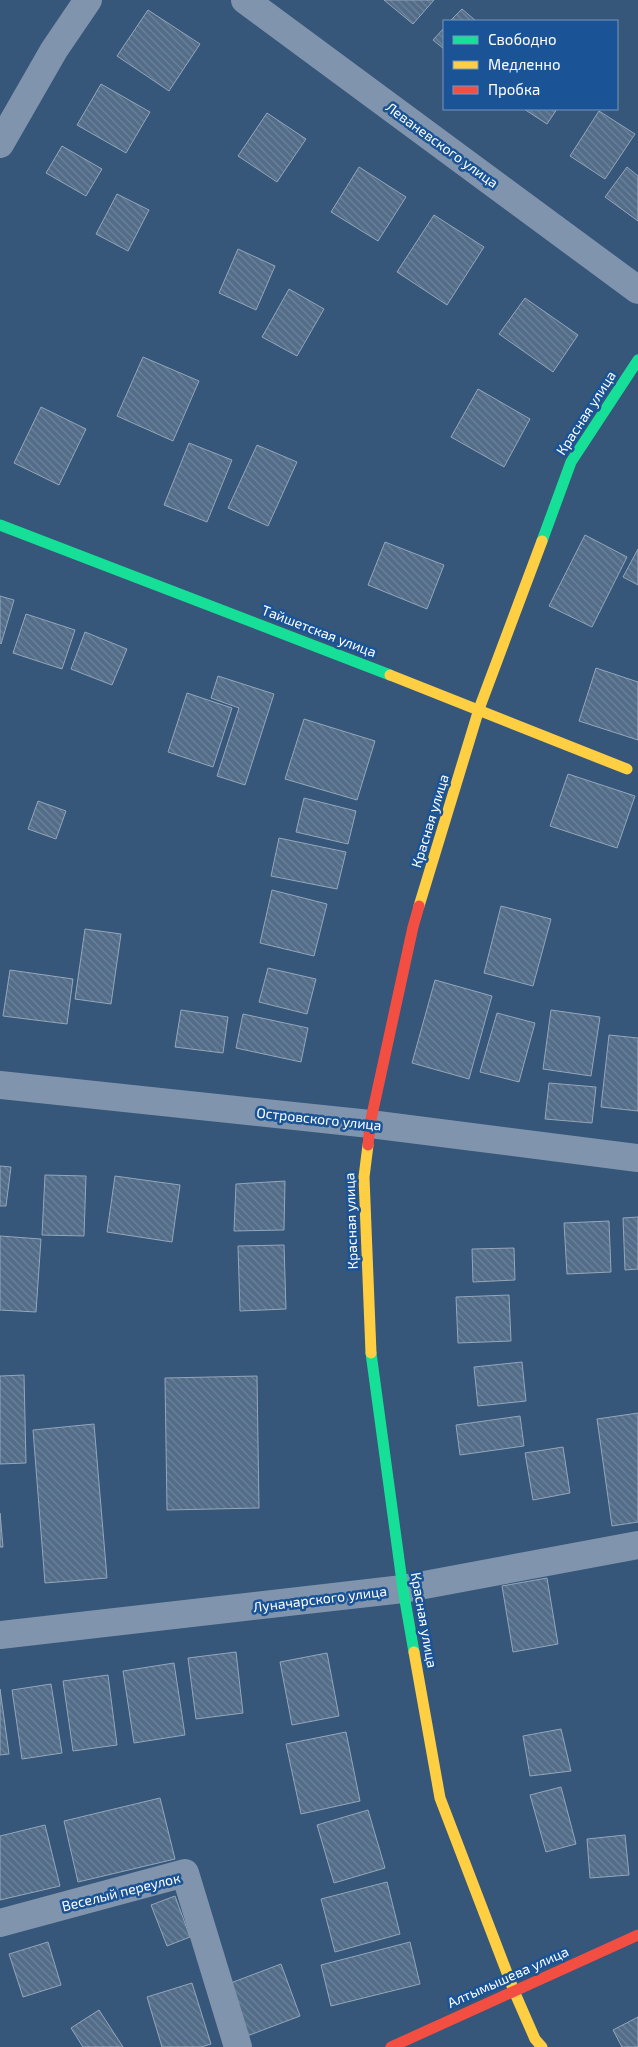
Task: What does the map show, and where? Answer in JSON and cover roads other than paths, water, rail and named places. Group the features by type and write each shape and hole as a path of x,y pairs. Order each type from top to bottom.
{"street":[{"path":"0,144 54,50 88,0"},
{"name":"Леваневского улица","path":"245,0 638,290"},
{"name":"Красная улица","path":"542,2047 536,2039 514,1991 440,1798 403,1589 372,1367 364,1177 370,1124 413,927 479,709 571,462 638,360"},
{"name":"Тайшетская улица","path":"0,525 479,709 627,769"},
{"name":"Островского улица","path":"0,1085 370,1124 638,1158"},
{"name":"Луначарского улица","path":"0,1635 403,1589 638,1545"},
{"name":"Веселый переулок","path":"0,1923 185,1873 238,2047"},
{"name":"Алтымышева улица","path":"391,2047 638,1935"}]}
